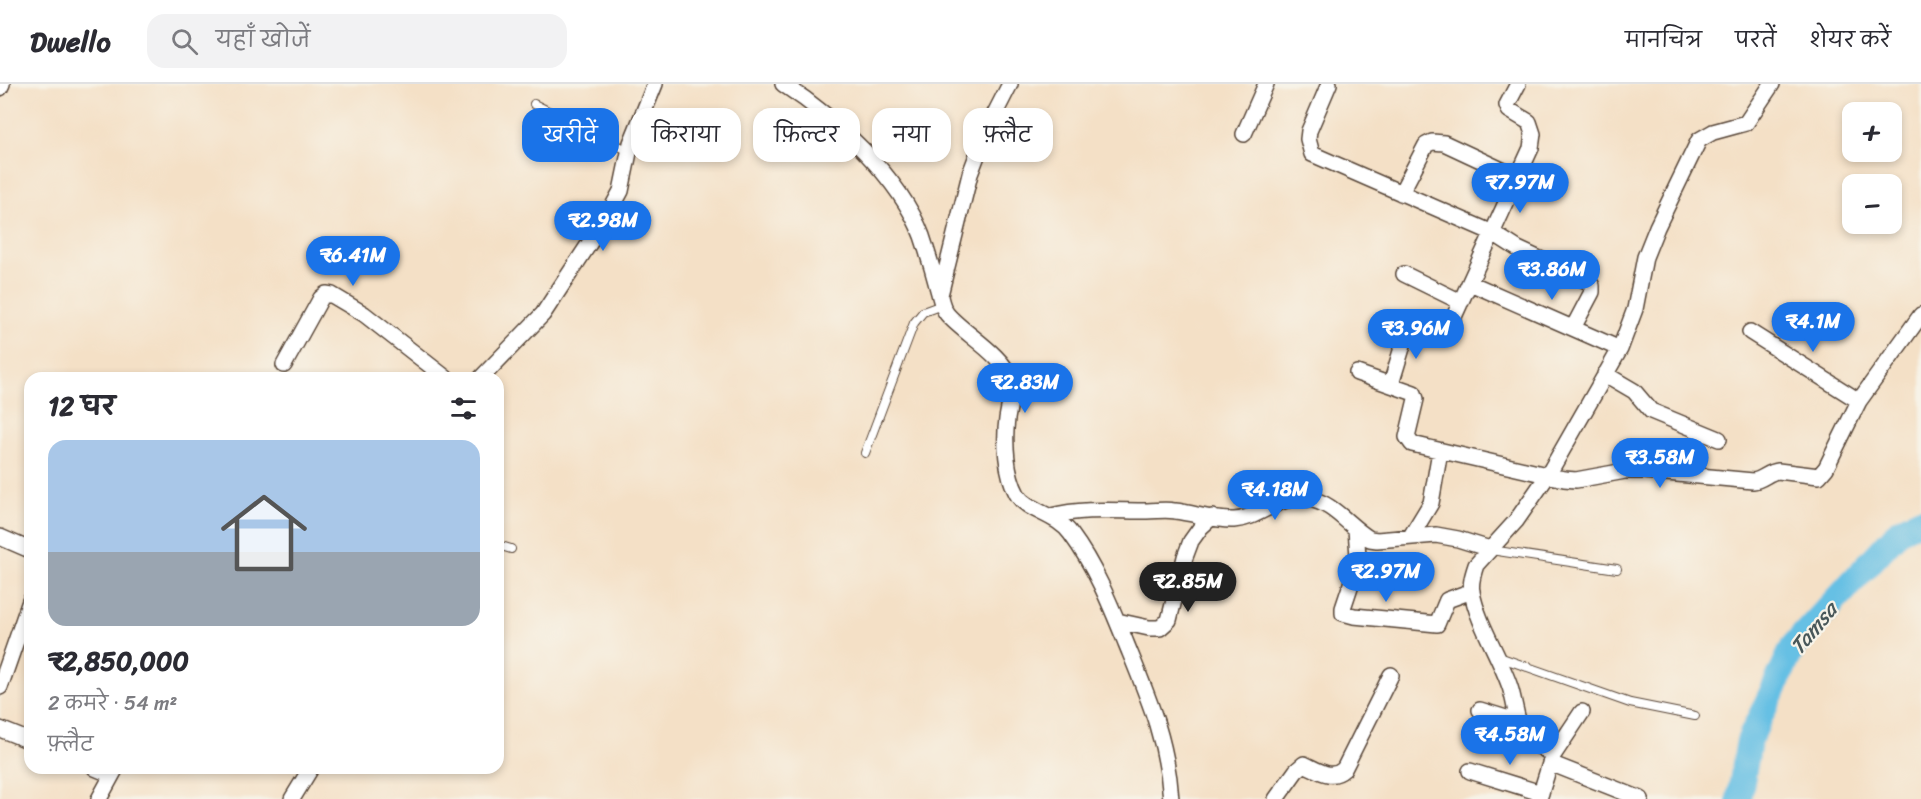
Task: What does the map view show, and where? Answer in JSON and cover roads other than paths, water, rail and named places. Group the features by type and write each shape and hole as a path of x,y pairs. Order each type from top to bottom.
{"street":[{"path":"487,372 543,314 608,216 621,191 629,151 655,84"},
{"path":"783,84 825,114 861,148 886,176 910,211 921,235 946,313 998,360 1010,378 1006,441 1015,489 1022,501 1059,521 1073,536 1096,577 1117,621 1161,733 1168,765 1171,799"},
{"path":"941,300 970,174 987,129 1010,84"},
{"path":"1244,135 1266,84"},
{"path":"1329,84 1309,131 1308,139 1312,154 1493,233 1518,249 1589,282 1592,292 1573,328"},
{"path":"1448,332 1531,148 1533,134 1529,122 1508,108 1509,98 1518,84"},
{"path":"1641,799 1551,760 1545,748 1525,738 1510,686 1472,591 1472,584 1476,565 1524,512 1548,475 1620,349 1635,309 1645,257 1695,147 1706,135 1746,123 1772,84"},
{"path":"1401,193 1426,145 1432,142 1444,143 1518,178"},
{"path":"1404,274 1461,302"},
{"path":"1470,283 1620,349"},
{"path":"284,365 321,298 328,294 357,309 438,372"},
{"path":"1357,373 1411,391 1416,395 1408,441 1440,451 1576,480 1625,471 1753,481 1778,471 1819,476 1826,468 1858,401 1921,315"},
{"path":"1391,384 1409,325"},
{"path":"1750,332 1858,401"},
{"path":"1605,374 1634,391 1651,411 1719,439"},
{"path":"1411,536 1431,502 1440,451"},
{"path":"1051,516 1072,511 1102,509 1173,510 1225,519 1242,518 1283,500 1308,499 1332,508 1356,529 1377,540 1411,536 1447,537 1490,549"},
{"path":"1117,621 1160,628 1169,620 1191,541 1212,517"},
{"path":"1356,529 1358,555 1356,570 1342,608 1343,613 1437,624 1447,600 1472,591"},
{"path":"0,537 24,547"},
{"path":"2,676 24,617"},
{"path":"1276,799 1296,771 1304,764 1330,776 1344,769 1391,675"},
{"path":"1480,710 1520,722"},
{"path":"1470,771 1540,796 1551,760 1582,712"},
{"path":"0,729 24,739"},
{"path":"99,799 113,774"},
{"path":"292,799 307,774"}],"lane":[{"path":"534,104 629,151"},
{"path":"866,453 914,323 923,312 941,300"},
{"path":"504,547 511,549"},
{"path":"1490,549 1617,569"},
{"path":"1492,644 1630,703 1655,710 1695,716"}],"waterway":[{"name":"Tamsa","path":"1739,799 1749,741 1794,645 1900,530 1921,520"}]}
